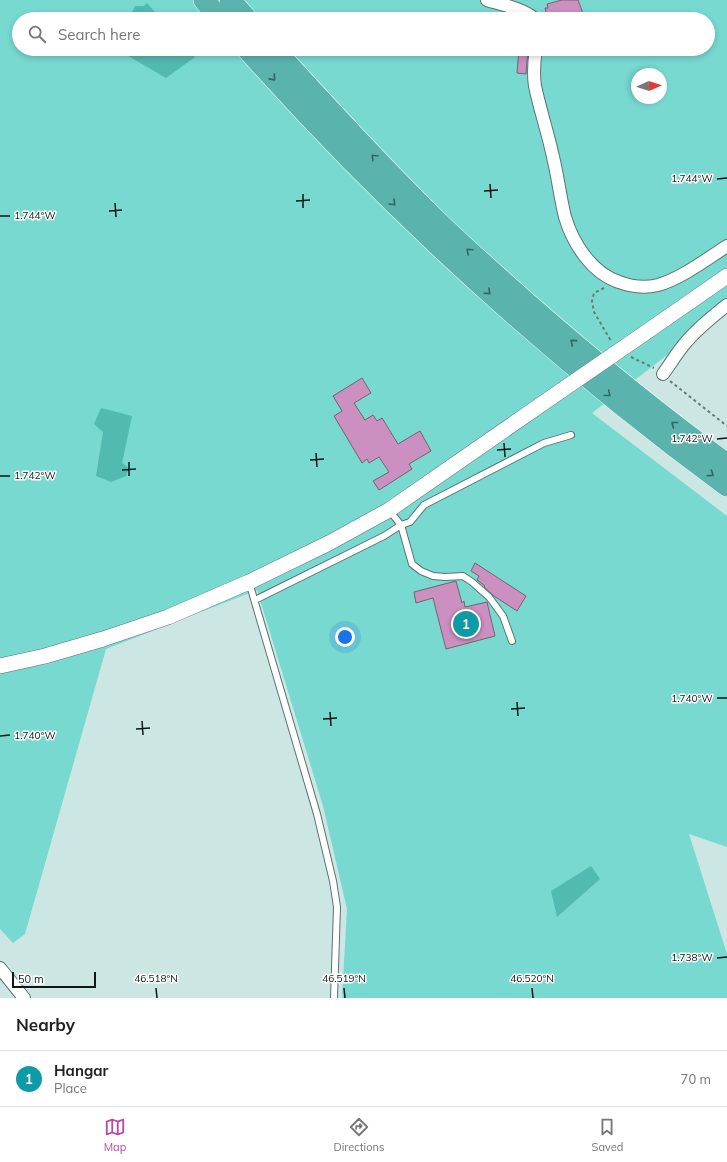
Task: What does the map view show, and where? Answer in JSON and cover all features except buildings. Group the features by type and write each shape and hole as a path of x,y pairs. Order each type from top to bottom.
{"highway":[{"path":"204,0 214,12"},
{"path":"230,0 241,12"},
{"path":"253,56 292,99 365,175 458,265 592,382 656,433 727,486"},
{"path":"280,56 333,114 411,195 471,252 541,315 605,369 727,464"}],"street":[{"path":"487,0 524,12"},
{"path":"535,56 533,66 535,86 552,153 565,216 571,232 585,256 595,267 606,276 627,285 650,287 674,279 727,246"},
{"path":"0,666 45,656 103,639 168,617 249,582 328,543 389,510 562,390 629,350 727,276"},
{"path":"663,374 688,339 727,305"},
{"path":"0,968 24,998"}],"lane":[{"path":"255,600 384,536 401,525 410,522 424,505 544,443 571,435"},
{"path":"389,510 401,525 412,564 421,571 433,576 463,576 472,582 489,597 503,616 512,641"},
{"path":"249,582 292,733 317,814 333,881 337,907 334,998"}],"path":[{"path":"610,339 594,312 592,301 594,293 614,280"},
{"path":"629,350 663,374 727,426"}],"shaded area":[{"path":"0,0 727,0 727,309 592,413 727,516 727,847 689,834 727,954 727,998 342,998 347,909 323,806 257,590 106,649 25,934 13,943 0,929"},
{"path":"147,3 155,12 132,12 135,6 144,6"},
{"path":"128,56 195,57 166,78"},
{"path":"101,408 132,416 122,463 129,468 126,476 111,482 96,476 103,432 94,424"},
{"path":"591,866 600,879 557,917 551,891"}],"place":[{"name":"Hangar","path":"466,624"}]}
